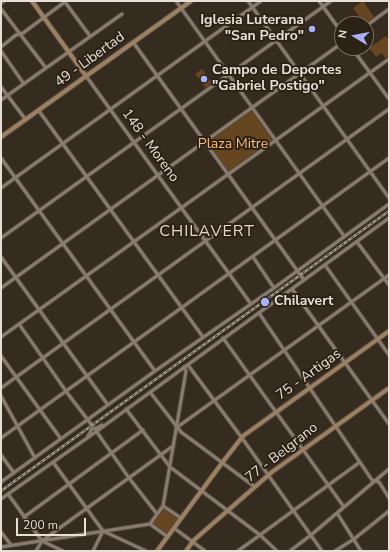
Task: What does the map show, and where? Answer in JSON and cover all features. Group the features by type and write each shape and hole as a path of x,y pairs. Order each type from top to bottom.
{"street":[{"name":"148 - Moreno","path":"32,1 251,304"},
{"path":"1,47 66,1 90,36"},
{"path":"176,1 344,236"},
{"name":"49 - Libertad","path":"1,137 191,1"},
{"path":"248,1 389,198"},
{"path":"1,188 261,1"},
{"path":"319,1 334,22"},
{"path":"1,238 331,1"},
{"path":"1,9 46,68"},
{"path":"374,20 389,9"},
{"path":"1,100 122,14"},
{"path":"133,42 304,280"},
{"path":"1,288 252,108 299,72 334,48"},
{"path":"1,52 24,84"},
{"path":"358,56 389,99"},
{"path":"1,337 389,59"},
{"path":"1,87 26,120"},
{"path":"1,388 389,109"},
{"path":"39,111 203,337"},
{"path":"1,158 64,243 155,371"},
{"path":"1,438 389,158"},
{"path":"1,482 155,371 274,288 389,204"},
{"path":"1,499 110,422 389,218"},
{"path":"357,242 389,285"},
{"path":"1,257 108,405"},
{"path":"253,257 274,288"},
{"path":"325,265 389,355"},
{"path":"176,428 389,275"},
{"path":"292,289 389,424"},
{"path":"259,313 372,480 379,482 389,498"},
{"path":"18,324 90,424 86,423 74,429"},
{"name":"75 - Artigas","path":"157,551 242,438 310,387 389,331"},
{"path":"223,338 344,507"},
{"path":"1,356 38,410 61,439"},
{"path":"186,366 214,400 242,438 322,551"},
{"path":"150,524 163,506 186,366"},
{"name":"77 - Belgrano","path":"186,551 192,542 268,475 389,388"},
{"path":"150,392 176,428 255,487"},
{"path":"1,396 35,458"},
{"path":"126,409 170,467 260,535 277,551"},
{"path":"82,442 93,429 110,422"},
{"path":"93,429 97,431 111,453 156,514"},
{"path":"24,517 143,430"},
{"path":"36,551 42,541 173,446"},
{"path":"1,456 14,473"},
{"path":"53,462 103,531 146,551"},
{"path":"238,551 360,462"},
{"path":"290,551 389,469"},
{"path":"8,494 42,541 63,551"},
{"path":"163,506 181,518"},
{"path":"335,551 354,539 389,511"},
{"path":"337,513 362,551"},
{"path":"1,547 150,524 168,537"},
{"path":"174,528 205,551"},
{"path":"94,551 103,531"},
{"path":"1,532 10,545"}],"green space":[{"path":"363,1 373,16 358,16 353,8"},
{"path":"386,36 389,40 389,56 385,58 382,53 376,57 374,54 374,44"},
{"name":"Campo de Deportes \"Gabriel Postigo\"","path":"202,69 212,83 206,88 195,74"},
{"name":"Plaza Mitre","path":"252,109 274,139 228,172 206,141"},
{"path":"164,507 179,518 167,535 152,523"}],"railway":[{"path":"1,491 389,211"}],"place":[{"name":"Iglesia Luterana \"San Pedro\"","path":"312,29"},
{"name":"Campo de Deportes \"Gabriel Postigo\"","path":"204,79"},
{"name":"Chilavert","path":"265,302"}],"district":[{"name":"CHILAVERT","path":"207,232"}]}
